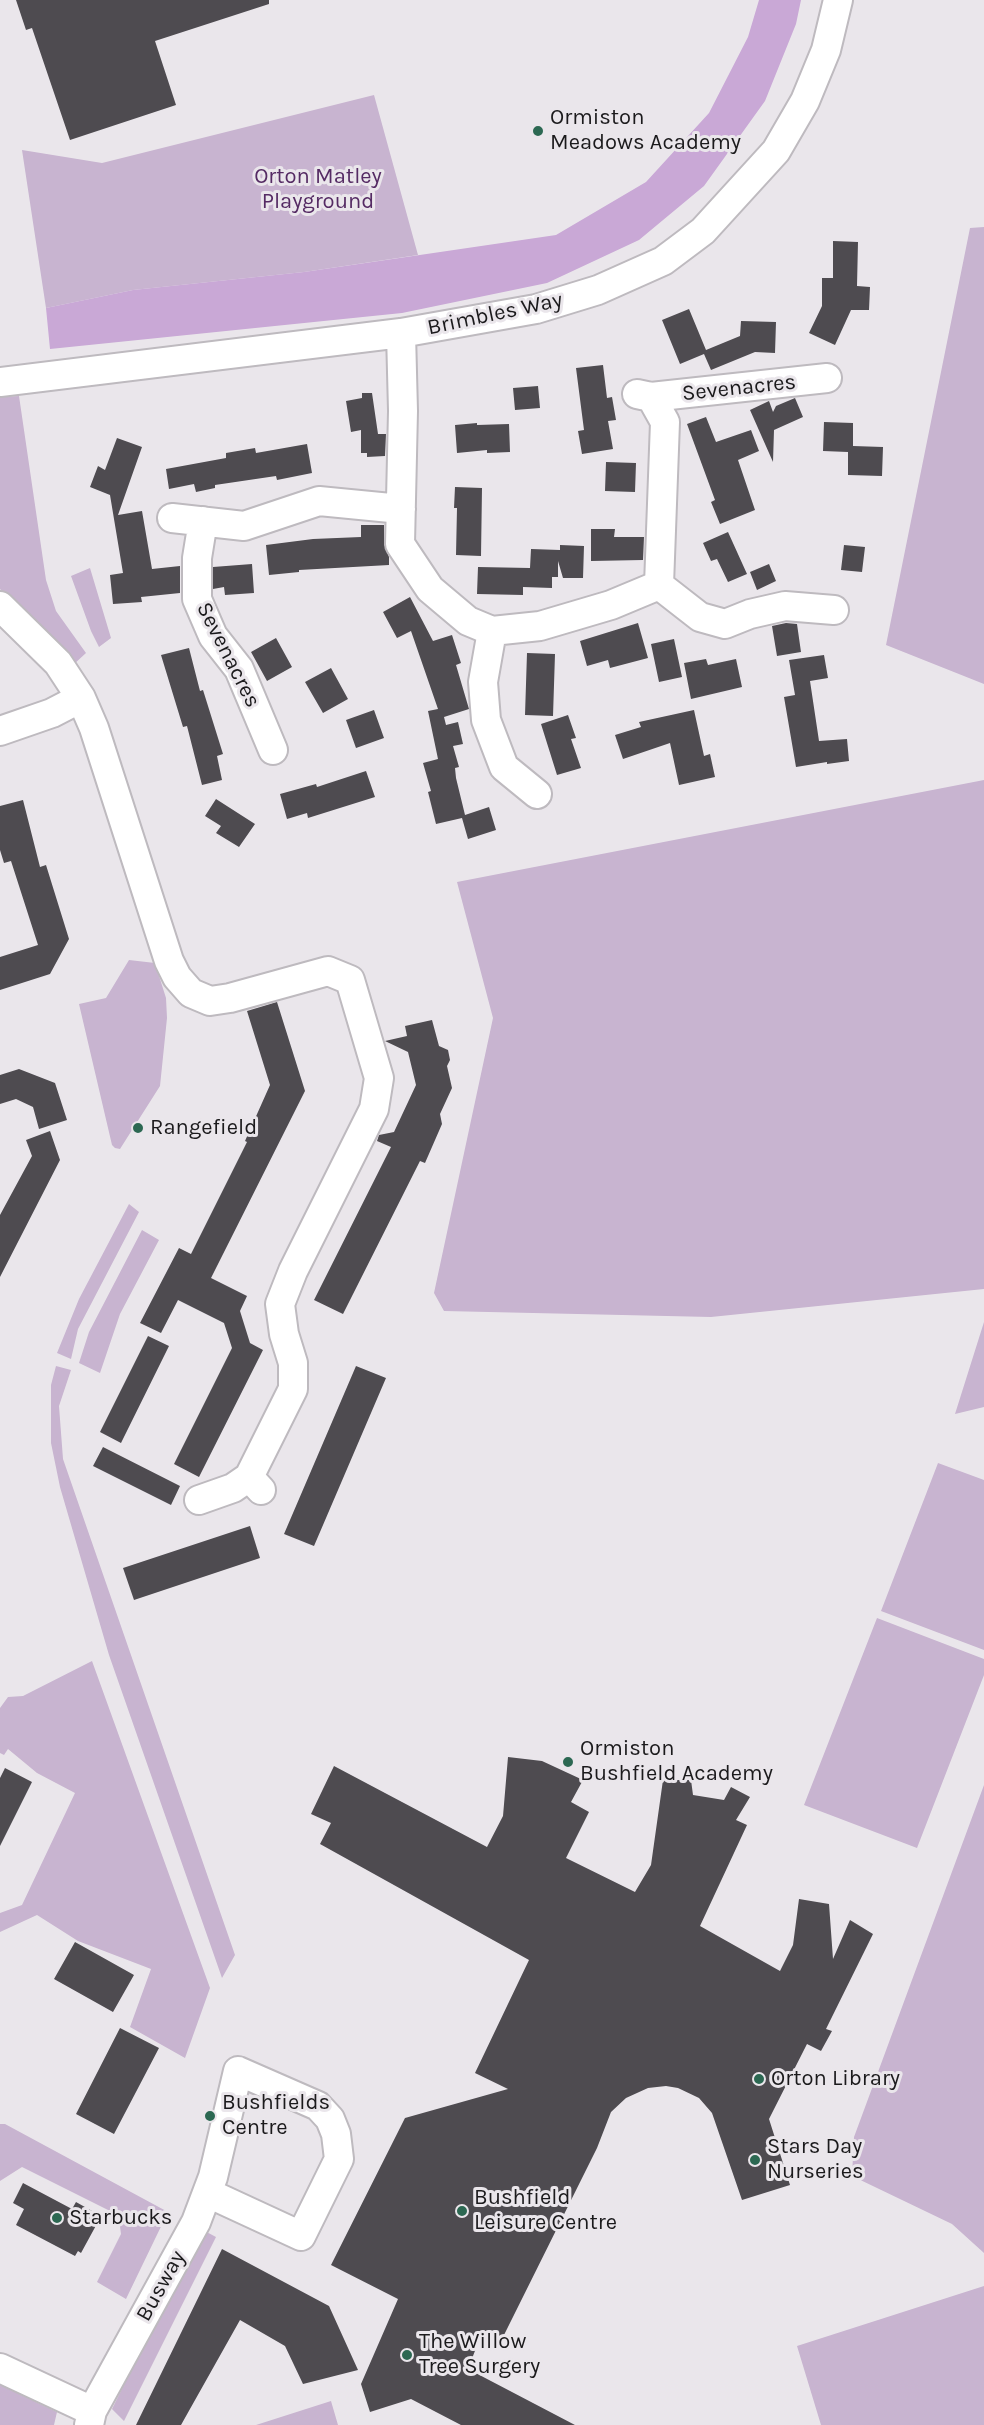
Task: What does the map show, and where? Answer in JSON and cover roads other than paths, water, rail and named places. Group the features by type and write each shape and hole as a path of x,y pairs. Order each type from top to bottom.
{"street":[{"name":"Brimbles Way","path":"0,382 401,333 536,309 598,290 663,261 703,231 776,151 805,102 826,50 838,0"},
{"path":"401,333 403,411 400,544 430,589 468,621 492,631 540,626 611,605 659,585 700,617 725,624 750,614 785,606 834,610"},
{"name":"Sevenacres","path":"659,585 665,422 644,395 827,378"},
{"path":"172,518 244,526 319,501 401,509"},
{"name":"Sevenacres","path":"203,521 197,558 197,599 213,636 239,669 273,750"},
{"path":"0,606 58,663 81,698 94,728 165,950 177,977 191,993 210,1001 231,998 328,971 350,980 379,1078 374,1109 293,1271 280,1304 284,1334 292,1363 294,1389 255,1484 233,1488 199,1500"},
{"path":"492,631 483,682 486,720 504,767 537,794"},
{"path":"0,731 52,713 81,698"},
{"name":"Busway","path":"91,2418 196,2222 208,2193 238,2071 318,2106 330,2119 336,2134 339,2159 301,2236 208,2193"},
{"path":"0,2368 91,2418"}],"place":[{"name":"Ormiston Meadows Academy","path":"538,131"},
{"name":"Rangefield","path":"138,1128"},
{"name":"Ormiston Bushfield Academy","path":"568,1762"},
{"name":"Orton Library","path":"759,2079"},
{"name":"Bushfields Centre","path":"210,2116"},
{"name":"Stars Day Nurseries","path":"755,2160"},
{"name":"Bushfield Leisure Centre","path":"462,2211"},
{"name":"Starbucks","path":"57,2218"},
{"name":"The Willow Tree Surgery","path":"407,2355"}],"park label":[{"name":"Orton Matley Playground","path":"318,190"}]}
